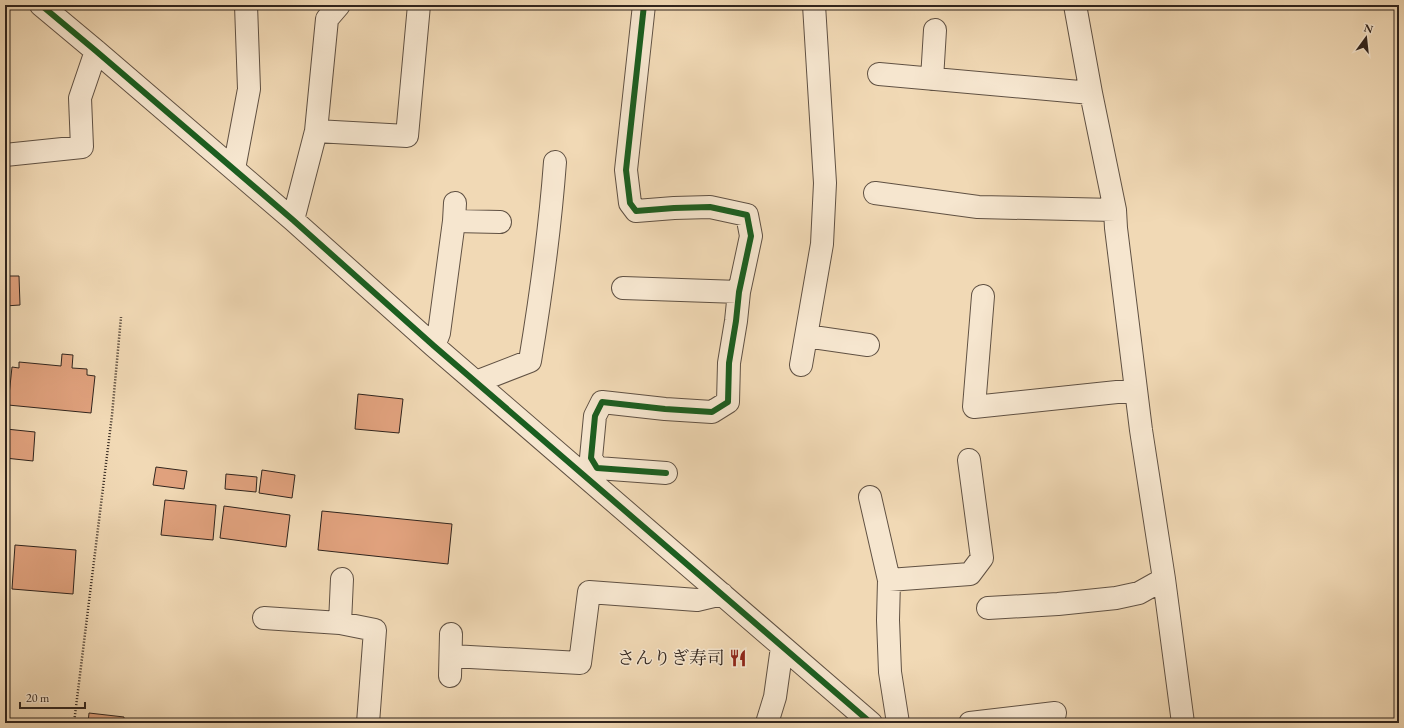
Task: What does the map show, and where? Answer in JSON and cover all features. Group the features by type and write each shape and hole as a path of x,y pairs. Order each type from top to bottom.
{"street":[{"path":"41,5 294,220 434,346 871,723"},
{"path":"234,169 249,89 246,5"},
{"path":"294,220 316,131 327,19 339,5"},
{"path":"316,131 407,136 419,5"},
{"path":"644,5 626,170 630,203 636,211 674,208 710,208 747,215 751,236 739,292 729,363 728,402 712,412 602,402 595,416 591,458 597,468 666,473"},
{"path":"801,365 822,244 825,183 814,5"},
{"path":"1076,5 1091,93 1115,210 1136,390 1164,579 1183,723"},
{"path":"932,79 935,30"},
{"path":"5,155 82,147 80,98 96,51"},
{"path":"879,74 1091,93"},
{"path":"476,382 530,361 549,231 556,162"},
{"path":"875,193 978,207 1115,210"},
{"path":"434,346 439,333 454,212 500,222"},
{"path":"623,288 739,292"},
{"path":"983,296 974,407 1136,390"},
{"path":"806,336 868,345"},
{"path":"889,580 970,574 982,558 969,460"},
{"path":"870,497 889,580 888,620 890,672 898,723"},
{"path":"340,622 342,579"},
{"path":"988,608 1058,604 1116,598 1139,593 1164,579"},
{"path":"451,634 451,666 580,663 589,592 697,600 722,594"},
{"path":"264,618 340,622 375,630 368,723"},
{"path":"767,723 775,697 782,647"},
{"path":"970,723 1054,713"}],"path":[{"path":"74,723 111,423 121,317"}],"building":[{"path":"5,276 19,276 20,305 5,306"},
{"path":"62,354 73,355 72,368 87,369 87,375 95,376 91,413 8,405 12,367 19,368 19,362 61,366"},
{"path":"358,394 403,399 399,433 355,429"},
{"path":"6,429 35,432 33,461 5,458"},
{"path":"156,467 187,471 184,489 153,485"},
{"path":"262,470 295,475 292,498 259,493"},
{"path":"226,474 257,477 256,492 225,489"},
{"path":"165,500 216,505 213,540 161,535"},
{"path":"224,506 290,515 286,547 220,538"},
{"path":"322,511 452,524 448,564 318,550"},
{"path":"15,545 76,550 73,594 12,589"},
{"path":"89,713 124,717 124,723 88,723"},
{"path":"128,719 163,723 128,723"}],"cycle path":[{"path":"41,5 293,220 434,346 871,723"},
{"path":"644,5 626,170 630,203 636,211 710,207 747,215 751,236 739,292 729,363 728,402 712,412 665,409 602,402 595,416 591,458 597,468 666,473"}],"place":[{"name":"さんりぎ寿司","path":"738,658"}]}
